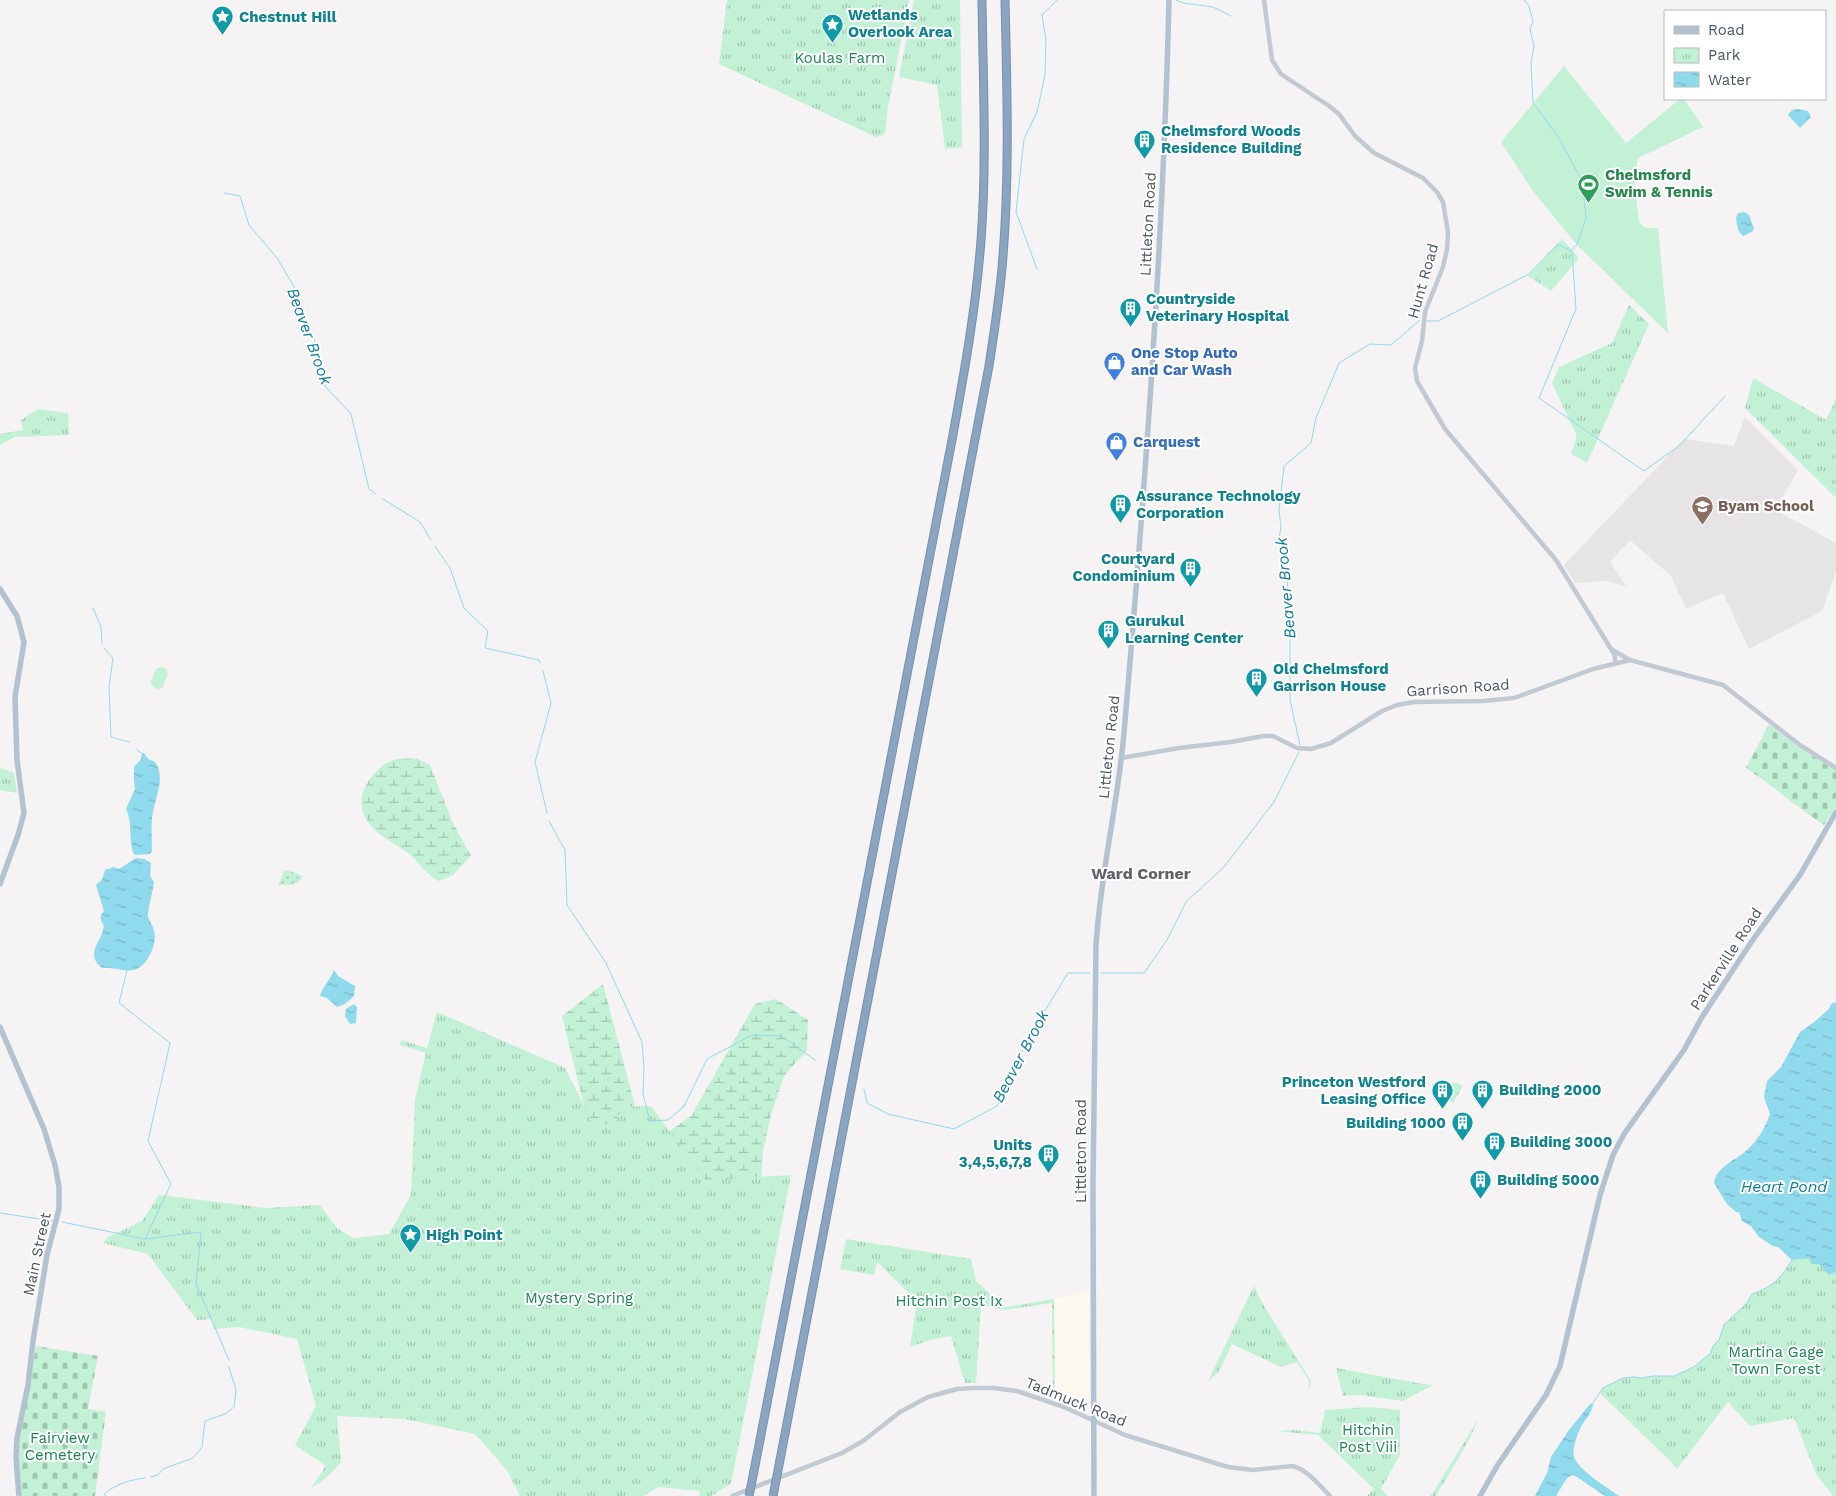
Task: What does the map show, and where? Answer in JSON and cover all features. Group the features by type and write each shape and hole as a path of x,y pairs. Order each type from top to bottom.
{"highway":[{"path":"749,1496 970,343 983,199 982,0"},
{"path":"773,1496 989,366 1002,267 1005,220 1007,156 1005,0"}],"main road":[{"name":"Littleton Road","path":"1094,1496 1094,1073 1096,946 1100,902 1122,758 1142,510 1157,300 1167,90 1169,0"},
{"path":"0,589 17,616 24,642 15,697 17,760 24,813 18,836 0,884"},
{"name":"Parkerville Road","path":"1480,1496 1497,1466 1546,1395 1560,1366 1592,1228 1613,1154 1635,1119 1684,1050 1702,1017 1752,941 1800,875 1836,812"},
{"name":"Main Street","path":"0,1027 44,1129 59,1187 59,1209 46,1255 28,1385 17,1438 16,1457 19,1496"}],"street":[{"name":"Hunt Road","path":"1264,0 1272,60 1281,74 1329,106 1338,114 1355,136 1374,153 1423,178 1437,192 1443,202 1448,232 1447,250 1443,267 1424,318 1422,341 1415,368 1417,381 1445,429 1556,560 1611,649 1615,656 1615,662"},
{"name":"Hunt Road","path":"1611,649 1630,660"},
{"name":"Garrison Road","path":"1122,758 1262,736 1273,736 1297,748 1311,749 1330,743 1382,711 1397,705 1414,702 1483,701 1514,698 1584,672 1615,662 1630,660 1723,685 1800,744 1836,768"},
{"name":"Tadmuck Road","path":"732,1496 842,1453 893,1417 936,1394 957,1389 993,1388 1017,1391 1064,1407 1142,1441 1228,1467 1253,1470 1293,1466 1306,1472 1330,1496"}],"shaded area":[{"name":"Byam School","path":"1745,417 1798,470 1775,510 1836,543 1836,571 1822,611 1749,649 1723,593 1686,609 1671,576 1630,540 1610,562 1626,586 1604,581 1575,583 1564,565 1684,439 1734,446"},
{"path":"1089,1292 1089,1394 1087,1409 1055,1400 1054,1299"}],"green space":[{"name":"Koulas Farm","path":"727,0 909,0 883,135 876,137 719,64"},
{"name":"Koulas Farm","path":"914,0 960,0 962,147 945,149 937,85 899,77"},
{"name":"Chelmsford Swim & Tennis","path":"1564,66 1626,143 1679,100 1685,100 1703,127 1638,158 1634,179 1639,222 1645,228 1658,228 1668,333 1576,244 1533,191 1501,142"},
{"path":"1562,239 1579,258 1551,291 1528,276"},
{"path":"1629,305 1649,324 1587,463 1571,454 1576,434 1552,383 1559,367 1612,343"},
{"path":"1753,378 1826,420 1836,399 1836,498 1745,408"},
{"path":"38,409 68,413 69,435 15,437 0,445 0,434 23,430 21,420"},
{"path":"161,667 166,669 168,674 162,688 157,689 152,686 151,682 156,669"},
{"path":"1769,724 1806,752 1836,770 1836,806 1824,825 1746,768"},
{"path":"416,758 430,765 452,821 471,856 453,875 439,881 430,875 408,853 374,830 362,809 361,802 365,787 380,768 393,760"},
{"path":"0,768 14,773 17,793 0,790"},
{"path":"285,870 303,876 299,882 289,885 278,885"},
{"path":"603,984 646,1148 691,1116 755,1004 776,999 808,1020 807,1050 784,1076 771,1115 763,1151 760,1199 596,1155 562,1016"},
{"name":"Mystery Spring","path":"437,1012 565,1068 594,1126 614,1123 623,1107 651,1106 705,1180 791,1175 731,1484 711,1496 700,1496 699,1491 659,1487 643,1496 520,1496 507,1470 475,1434 405,1419 337,1416 341,1462 320,1483 311,1488 326,1466 295,1445 316,1406 297,1339 239,1327 213,1329 212,1319 197,1320 148,1254 103,1243 108,1237 142,1221 159,1195 267,1208 320,1205 337,1228 353,1238 389,1234 411,1195 415,1100 426,1053 400,1045 401,1040 427,1048"},
{"path":"1456,1083 1463,1086 1453,1103 1448,1099 1445,1087"},
{"name":"Hitchin Post Ix","path":"846,1239 971,1259 976,1281 1005,1307 1054,1299 1055,1400 1049,1398 1053,1395 1052,1303 1005,1310 981,1305 976,1383 965,1383 951,1336 933,1339 910,1347 917,1301 877,1262 874,1275 840,1269"},
{"name":"Martina Gage Town Forest","path":"1809,1258 1810,1262 1813,1264 1819,1263 1829,1274 1836,1272 1836,1496 1833,1496 1816,1474 1794,1418 1750,1426 1728,1402 1677,1469 1600,1393 1603,1388 1623,1378 1675,1376 1693,1367 1710,1354 1713,1346 1719,1340 1724,1325 1747,1303 1752,1294 1776,1281 1792,1260"},
{"name":"Hitchin Post Viii","path":"1254,1286 1264,1306 1311,1381 1309,1391 1309,1381 1297,1362 1281,1367 1232,1344 1218,1373 1208,1381"},
{"name":"Fairview Cemetery","path":"36,1346 98,1356 88,1409 106,1412 95,1496 21,1496 18,1446"},
{"name":"Hitchin Post Viii","path":"1336,1368 1433,1385 1403,1401 1360,1395 1343,1396"},
{"name":"Hitchin Post Viii","path":"1369,1407 1400,1410 1400,1455 1381,1489 1388,1496 1367,1496 1374,1489 1318,1435 1276,1431 1294,1430 1320,1433 1325,1410"},
{"path":"1479,1418 1468,1442 1436,1496 1431,1496"}],"water":[{"path":"1792,110 1808,111 1811,117 1800,128 1788,115"},
{"path":"1744,212 1749,215 1754,229 1743,236 1738,230 1736,218 1738,213"},
{"path":"142,753 148,759 155,762 160,775 160,783 152,819 152,851 150,854 135,855 126,809 135,789 134,767 141,759"},
{"path":"136,858 144,859 151,863 150,876 154,882 148,915 155,936 153,948 147,960 134,970 102,968 94,957 94,952 104,926 101,915 104,911 96,885 102,880 105,870 114,867 119,869"},
{"path":"334,970 338,976 355,986 354,996 345,1004 337,1007 327,998 320,996"},
{"name":"Heart Pond","path":"1836,1002 1836,1272 1829,1275 1819,1264 1811,1264 1809,1258 1792,1260 1778,1247 1759,1237 1751,1226 1742,1221 1739,1212 1736,1212 1727,1204 1714,1183 1718,1172 1747,1150 1755,1142 1763,1129 1770,1114 1764,1097 1767,1081 1781,1067 1800,1032 1829,1009 1831,1004"},
{"path":"354,1004 357,1007 356,1023 350,1024 345,1016 346,1009"},
{"path":"1593,1403 1576,1438 1574,1457 1581,1468 1619,1496 1605,1496 1572,1475 1567,1478 1556,1496 1535,1496 1547,1473 1551,1457 1569,1430 1590,1404"}],"waterway":[{"path":"1037,269 1016,212 1024,139 1037,112 1045,75 1046,40 1042,15 1057,0"},
{"path":"1176,0 1183,3 1213,7 1231,16"},
{"name":"Beaver Brook","path":"1427,321 1438,321 1529,274 1558,244 1571,251 1577,244 1586,218 1582,181 1559,138 1533,103 1531,63 1534,46 1530,29 1533,22 1529,6 1524,0"},
{"name":"Beaver Brook","path":"224,193 240,196 249,225 277,258 299,295 303,325 314,338 325,386 351,414 369,489 376,494"},
{"path":"1572,252 1576,309 1539,398 1644,471 1680,445 1725,396"},
{"name":"Beaver Brook","path":"1300,745 1290,700 1290,615 1286,566 1278,542 1281,528 1279,510 1284,466 1311,443 1316,418 1339,363 1370,344 1391,345 1420,320"},
{"name":"Beaver Brook","path":"383,499 420,522 431,540"},
{"name":"Beaver Brook","path":"435,546 450,568 464,608 488,631 485,648 539,660 540,663"},
{"path":"93,608 101,627 102,643"},
{"path":"104,648 113,658 109,687 111,737 129,742"},
{"name":"Beaver Brook","path":"543,671 551,703 535,762 547,813"},
{"path":"137,750 141,753"},
{"name":"Beaver Brook","path":"1101,973 1144,973 1167,940 1186,902 1224,867 1274,802 1299,752"},
{"name":"Beaver Brook","path":"549,821 565,850 567,905 606,963 642,1042 643,1094 650,1121 668,1120 684,1106 707,1059 752,1035 782,1036 816,1061"},
{"path":"127,970 119,1003 170,1043 148,1141 171,1184 145,1239"},
{"name":"Beaver Brook","path":"864,1089 867,1103 888,1114 954,1129 997,1106 1029,1037 1068,973 1090,973"},
{"path":"0,1213 53,1221"},
{"path":"62,1222 145,1239 201,1232 196,1284 229,1360"},
{"path":"1593,1403 1603,1388 1623,1378 1675,1376 1696,1366 1710,1354 1713,1346 1719,1340 1724,1325 1747,1303 1752,1294 1776,1281 1792,1260"},
{"path":"151,1477 158,1475 163,1469 193,1458 202,1447 205,1421 225,1414 234,1407 236,1390 229,1367"},
{"path":"105,1496 105,1493 119,1485 128,1481 145,1478"}],"place":[{"name":"Chestnut Hill","path":"223,36"},
{"name":"Wetlands Overlook Area","path":"832,43"},
{"name":"Chelmsford Woods Residence Building","path":"1145,159"},
{"name":"Chelmsford Swim & Tennis","path":"1589,203"},
{"name":"Countryside Veterinary Hospital","path":"1130,327"},
{"name":"One Stop Auto and Car Wash","path":"1115,381"},
{"name":"Carquest","path":"1117,461"},
{"name":"Assurance Technology Corporation","path":"1120,524"},
{"name":"Byam School","path":"1702,525"},
{"name":"Courtyard Condominium","path":"1191,587"},
{"name":"Gurukul Learning Center","path":"1109,649"},
{"name":"Old Chelmsford Garrison House","path":"1257,697"},
{"name":"Building 2000","path":"1483,1109"},
{"name":"Princeton Westford Leasing Office","path":"1442,1110"},
{"name":"Building 1000","path":"1462,1142"},
{"name":"Building 3000","path":"1494,1161"},
{"name":"Units 3,4,5,6,7,8","path":"1048,1173"},
{"name":"Building 5000","path":"1481,1199"},
{"name":"High Point","path":"410,1254"}],"district":[{"name":"Ward Corner","path":"1141,873"}]}
